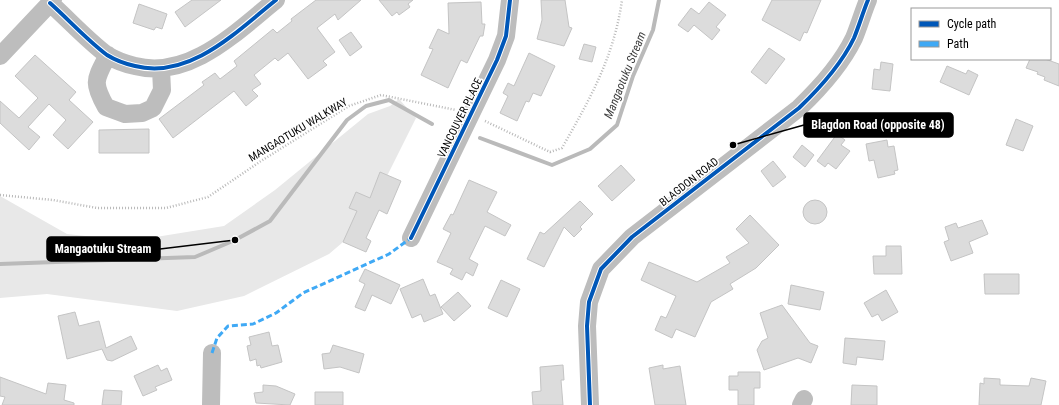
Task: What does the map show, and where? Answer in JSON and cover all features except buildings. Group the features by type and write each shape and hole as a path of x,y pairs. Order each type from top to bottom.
{"street":[{"path":"0,56 52,2 108,55 125,63 161,69 194,59 213,49 276,0"},
{"name":"VANCOUVER PLACE","path":"411,238 497,60 506,36 510,0"},
{"name":"BLAGDON ROAD","path":"590,405 587,326 589,302 601,269 632,238 799,108 821,88 854,38 868,0"},
{"path":"108,55 98,75 97,90 106,107 125,114 142,113 153,108 162,90 161,69"},
{"path":"211,405 212,353"}],"shaded area":[{"path":"399,99 416,118 362,226 329,254 244,296 177,311 47,294 0,298 0,196 67,234 131,241 224,226 275,190 368,114 390,106"}],"waterway":[{"name":"Mangaotuku Stream","path":"480,138 552,165 590,149 617,125 633,76 653,30 659,0"},
{"name":"Mangaotuku Stream","path":"0,264 195,257 235,240 270,221 347,120 366,106 389,100 432,124"}],"marked path":[{"path":"212,353 217,338 228,326 253,324 276,313 303,293 389,254 411,238"}],"cycle path":[{"path":"50,3 107,55 135,66 155,68 175,66 212,50 276,0"},
{"path":"411,238 497,60 506,36 510,0"},
{"path":"590,405 587,326 589,302 601,269 632,237 799,108 823,84 849,48 868,0"}],"place":[{"name":"Blagdon Road (opposite 48)","path":"733,145"},
{"name":"Mangaotuku Stream","path":"235,240"}]}
